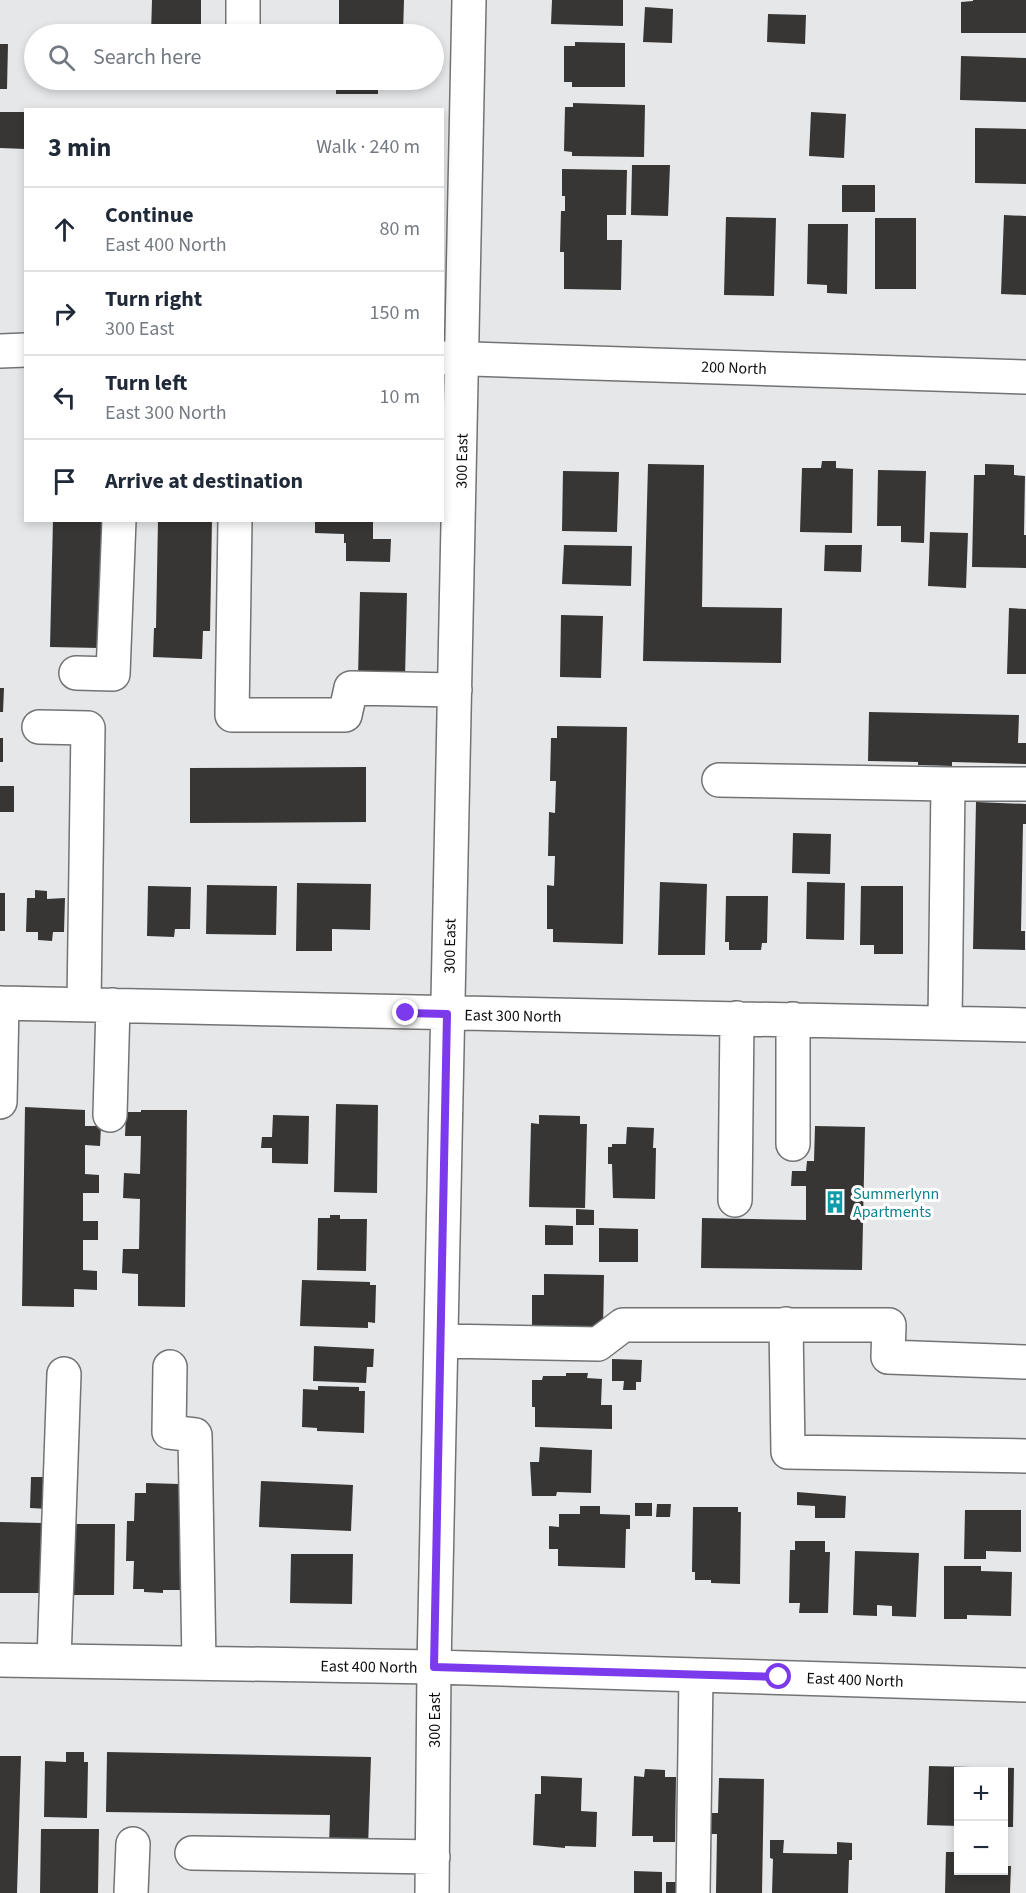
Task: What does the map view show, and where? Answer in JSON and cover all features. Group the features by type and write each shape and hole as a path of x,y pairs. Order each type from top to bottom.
{"street":[{"path":"243,0 243,24"},
{"name":"300 East","path":"432,1893 434,1667 455,690 453,358 469,0"},
{"path":"0,351 24,350"},
{"name":"200 North","path":"453,358 1026,377"},
{"path":"76,673 113,674 119,522"},
{"path":"235,522 232,715 345,715 351,688 455,690"},
{"path":"39,727 88,728 99,1004 110,1115"},
{"path":"719,780 1026,784"},
{"path":"945,1022 948,784"},
{"path":"0,1102 1,1003"},
{"name":"East 300 North","path":"1,1003 1026,1025"},
{"path":"735,1200 737,1018"},
{"path":"793,1019 793,1144"},
{"path":"786,1324 788,1452 1026,1456"},
{"path":"442,1341 598,1344 623,1325 889,1324 888,1357 1026,1362"},
{"path":"170,1367 169,1432 195,1435 199,1663"},
{"path":"54,1660 64,1374"},
{"name":"East 400 North","path":"0,1660 434,1667 1026,1685"},
{"path":"693,1893 696,1675"},
{"path":"131,1893 133,1844"},
{"path":"192,1853 433,1857"}],"building":[{"path":"152,0 201,0 201,24 151,24"},
{"path":"339,0 404,0 403,24 339,24"},
{"path":"552,0 623,0 623,26 551,24"},
{"path":"1026,0 1026,33 961,33 961,2"},
{"path":"645,7 673,9 672,43 643,42"},
{"path":"768,14 806,15 805,44 767,42"},
{"path":"575,42 625,43 625,87 572,87 572,82 564,82 564,46 575,46"},
{"path":"0,44 8,44 7,89 0,89"},
{"path":"961,56 1026,58 1026,102 960,100"},
{"path":"336,90 378,90 378,94 336,94"},
{"path":"573,103 645,105 644,157 572,156 572,152 564,151 565,107 573,107"},
{"path":"0,112 24,112 24,149 0,148"},
{"path":"811,112 846,114 844,158 809,156"},
{"path":"975,128 1026,129 1026,184 975,183"},
{"path":"632,165 670,165 668,216 631,215"},
{"path":"562,169 627,170 626,215 607,215 607,240 622,240 621,290 564,289 564,252 560,252 561,211 565,211 565,196 562,196"},
{"path":"842,185 875,185 875,212 842,212"},
{"path":"1004,215 1026,216 1026,295 1001,294"},
{"path":"726,217 776,218 774,296 724,295"},
{"path":"875,218 916,218 916,289 875,289"},
{"path":"808,224 848,224 847,294 827,293 827,285 807,284"},
{"path":"822,461 836,461 836,468 853,469 852,533 800,532 802,468 821,468"},
{"path":"648,464 704,465 702,607 782,608 781,663 643,661"},
{"path":"985,464 1014,465 1014,475 1025,476 1026,568 972,567 974,475 985,475"},
{"path":"878,470 926,471 924,543 901,542 901,526 877,526"},
{"path":"563,471 619,472 617,532 562,531"},
{"path":"53,522 102,522 99,648 50,647"},
{"path":"158,522 212,522 210,631 203,631 202,659 153,657 154,628 156,628"},
{"path":"315,522 373,522 373,539 391,539 390,562 346,561 344,534 315,533"},
{"path":"930,532 968,533 966,588 928,586"},
{"path":"564,545 632,546 631,586 562,584"},
{"path":"825,545 862,545 861,572 824,571"},
{"path":"360,592 407,593 405,678 358,677"},
{"path":"1009,608 1026,609 1026,674 1007,674"},
{"path":"561,615 603,616 601,678 560,677"},
{"path":"0,688 4,688 3,712 0,712"},
{"path":"869,712 1019,715 1018,743 1026,743 1026,764 952,762 952,766 918,765 918,762 868,761"},
{"path":"557,726 627,727 623,944 553,942 553,929 547,929 547,885 554,886 555,856 548,856 549,812 555,813 556,781 550,781 551,738 557,738"},
{"path":"0,738 3,738 3,762 0,762"},
{"path":"366,767 366,822 190,823 190,768"},
{"path":"0,786 14,786 14,812 0,812"},
{"path":"976,802 1026,804 1026,824 1023,824 1021,931 1025,931 1025,950 973,949"},
{"path":"793,833 831,834 830,874 792,873"},
{"path":"660,882 707,884 705,955 658,955"},
{"path":"807,882 845,883 844,940 806,939"},
{"path":"297,883 371,884 370,930 332,929 332,951 296,951"},
{"path":"207,885 277,886 276,935 206,934"},
{"path":"148,886 191,887 190,929 175,929 174,937 147,936"},
{"path":"861,886 903,886 903,954 874,954 874,945 860,945"},
{"path":"35,890 47,891 47,899 65,898 64,932 53,932 52,941 38,940 38,932 26,932 27,898 35,898"},
{"path":"0,893 5,893 5,931 0,931"},
{"path":"726,896 768,896 767,943 762,943 761,950 729,950 729,942 725,942"},
{"path":"336,1104 378,1105 377,1193 334,1192"},
{"path":"25,1107 85,1110 85,1126 101,1126 100,1146 85,1145 85,1174 99,1175 99,1193 83,1193 83,1221 98,1221 98,1240 83,1240 83,1270 97,1271 97,1290 74,1289 74,1307 22,1306"},
{"path":"141,1110 187,1110 185,1307 138,1306 138,1274 122,1273 123,1249 139,1249 140,1199 123,1198 124,1173 140,1174 141,1136 125,1136 126,1112 141,1112"},
{"path":"273,1115 309,1116 308,1164 272,1163 272,1148 261,1148 262,1137 272,1137"},
{"path":"539,1115 580,1116 580,1124 587,1124 585,1208 529,1207 531,1123 539,1124"},
{"name":"Summerlynn Apartments","path":"815,1126 865,1127 862,1270 701,1268 702,1218 806,1220 806,1186 791,1186 792,1171 806,1171 807,1161 814,1161"},
{"path":"627,1127 654,1128 655,1199 613,1198 612,1164 608,1164 608,1147 612,1147 612,1144 626,1144"},
{"path":"576,1209 594,1210 594,1225 576,1225"},
{"path":"330,1215 340,1215 340,1219 367,1219 366,1271 317,1270 318,1218 330,1218"},
{"path":"545,1225 573,1226 573,1245 545,1245"},
{"path":"599,1228 638,1229 638,1262 599,1262"},
{"path":"544,1274 604,1275 603,1329 532,1328 532,1295 544,1295"},
{"path":"302,1280 370,1282 370,1285 376,1285 375,1323 368,1322 368,1328 300,1326"},
{"path":"314,1346 374,1349 373,1367 367,1367 366,1383 313,1381"},
{"path":"612,1359 642,1360 641,1382 636,1382 636,1390 623,1390 624,1381 612,1381"},
{"path":"566,1373 588,1373 587,1378 602,1379 601,1405 612,1405 612,1429 535,1427 532,1380 542,1380 543,1376 566,1376"},
{"path":"318,1386 359,1387 359,1391 365,1391 364,1433 317,1431 317,1428 302,1427 303,1389 318,1390"},
{"path":"540,1447 592,1450 591,1493 557,1492 556,1496 532,1496 530,1462 539,1462"},
{"path":"31,1477 50,1477 49,1509 30,1508"},
{"path":"261,1481 353,1485 351,1531 259,1527"},
{"path":"146,1483 179,1484 180,1590 163,1590 163,1593 133,1589 134,1561 126,1561 127,1521 134,1521 135,1493 146,1493"},
{"path":"797,1492 846,1496 845,1518 815,1518 815,1506 797,1505"},
{"path":"635,1503 652,1503 652,1516 635,1516"},
{"path":"657,1504 671,1504 670,1517 656,1517"},
{"path":"580,1506 600,1506 600,1514 630,1515 630,1529 626,1529 625,1568 558,1566 558,1549 549,1549 549,1526 559,1527 559,1514 580,1514"},
{"path":"693,1507 738,1507 738,1512 741,1512 740,1584 695,1580 695,1572 692,1572"},
{"path":"965,1510 1021,1510 1021,1552 986,1551 986,1559 964,1559"},
{"path":"0,1522 42,1523 41,1593 0,1593"},
{"path":"69,1524 115,1524 114,1595 68,1595"},
{"path":"795,1541 825,1541 825,1552 830,1552 828,1613 799,1613 800,1603 789,1603 790,1550 795,1550"},
{"path":"855,1551 919,1553 916,1617 892,1616 892,1606 877,1605 877,1616 853,1615"},
{"path":"291,1554 353,1554 352,1604 290,1603"},
{"path":"944,1566 981,1566 981,1571 1012,1572 1011,1616 967,1615 967,1619 944,1619"},
{"path":"66,1752 84,1752 84,1762 88,1762 87,1818 44,1817 45,1761 66,1762"},
{"path":"107,1752 371,1757 368,1848 329,1847 330,1815 106,1812"},
{"path":"0,1756 21,1756 17,1893 0,1893"},
{"path":"929,1766 972,1767 954,1767 954,1826 927,1825"},
{"path":"1008,1768 1014,1768 1013,1827 1008,1827"},
{"path":"645,1769 665,1770 665,1777 676,1777 675,1842 653,1842 653,1836 632,1836 634,1776 644,1777"},
{"path":"541,1776 582,1778 581,1811 597,1812 596,1847 565,1846 565,1848 533,1845 535,1794 541,1794"},
{"path":"719,1778 764,1779 762,1893 716,1893 717,1834 711,1834 711,1813 718,1813"},
{"path":"41,1829 99,1829 98,1893 40,1893"},
{"path":"770,1840 784,1840 783,1853 837,1854 837,1842 852,1843 848,1893 772,1893 773,1859 770,1858"},
{"path":"946,1852 954,1852 954,1875 1008,1875 1008,1866 1011,1866 1010,1893 945,1893"},
{"path":"634,1871 662,1872 662,1893 634,1893"},
{"path":"666,1882 688,1882 688,1893 666,1893"}],"place":[{"name":"Summerlynn Apartments","path":"835,1202"}],"route":[{"path":"406,1013 447,1014 434,1667 779,1677"}]}
